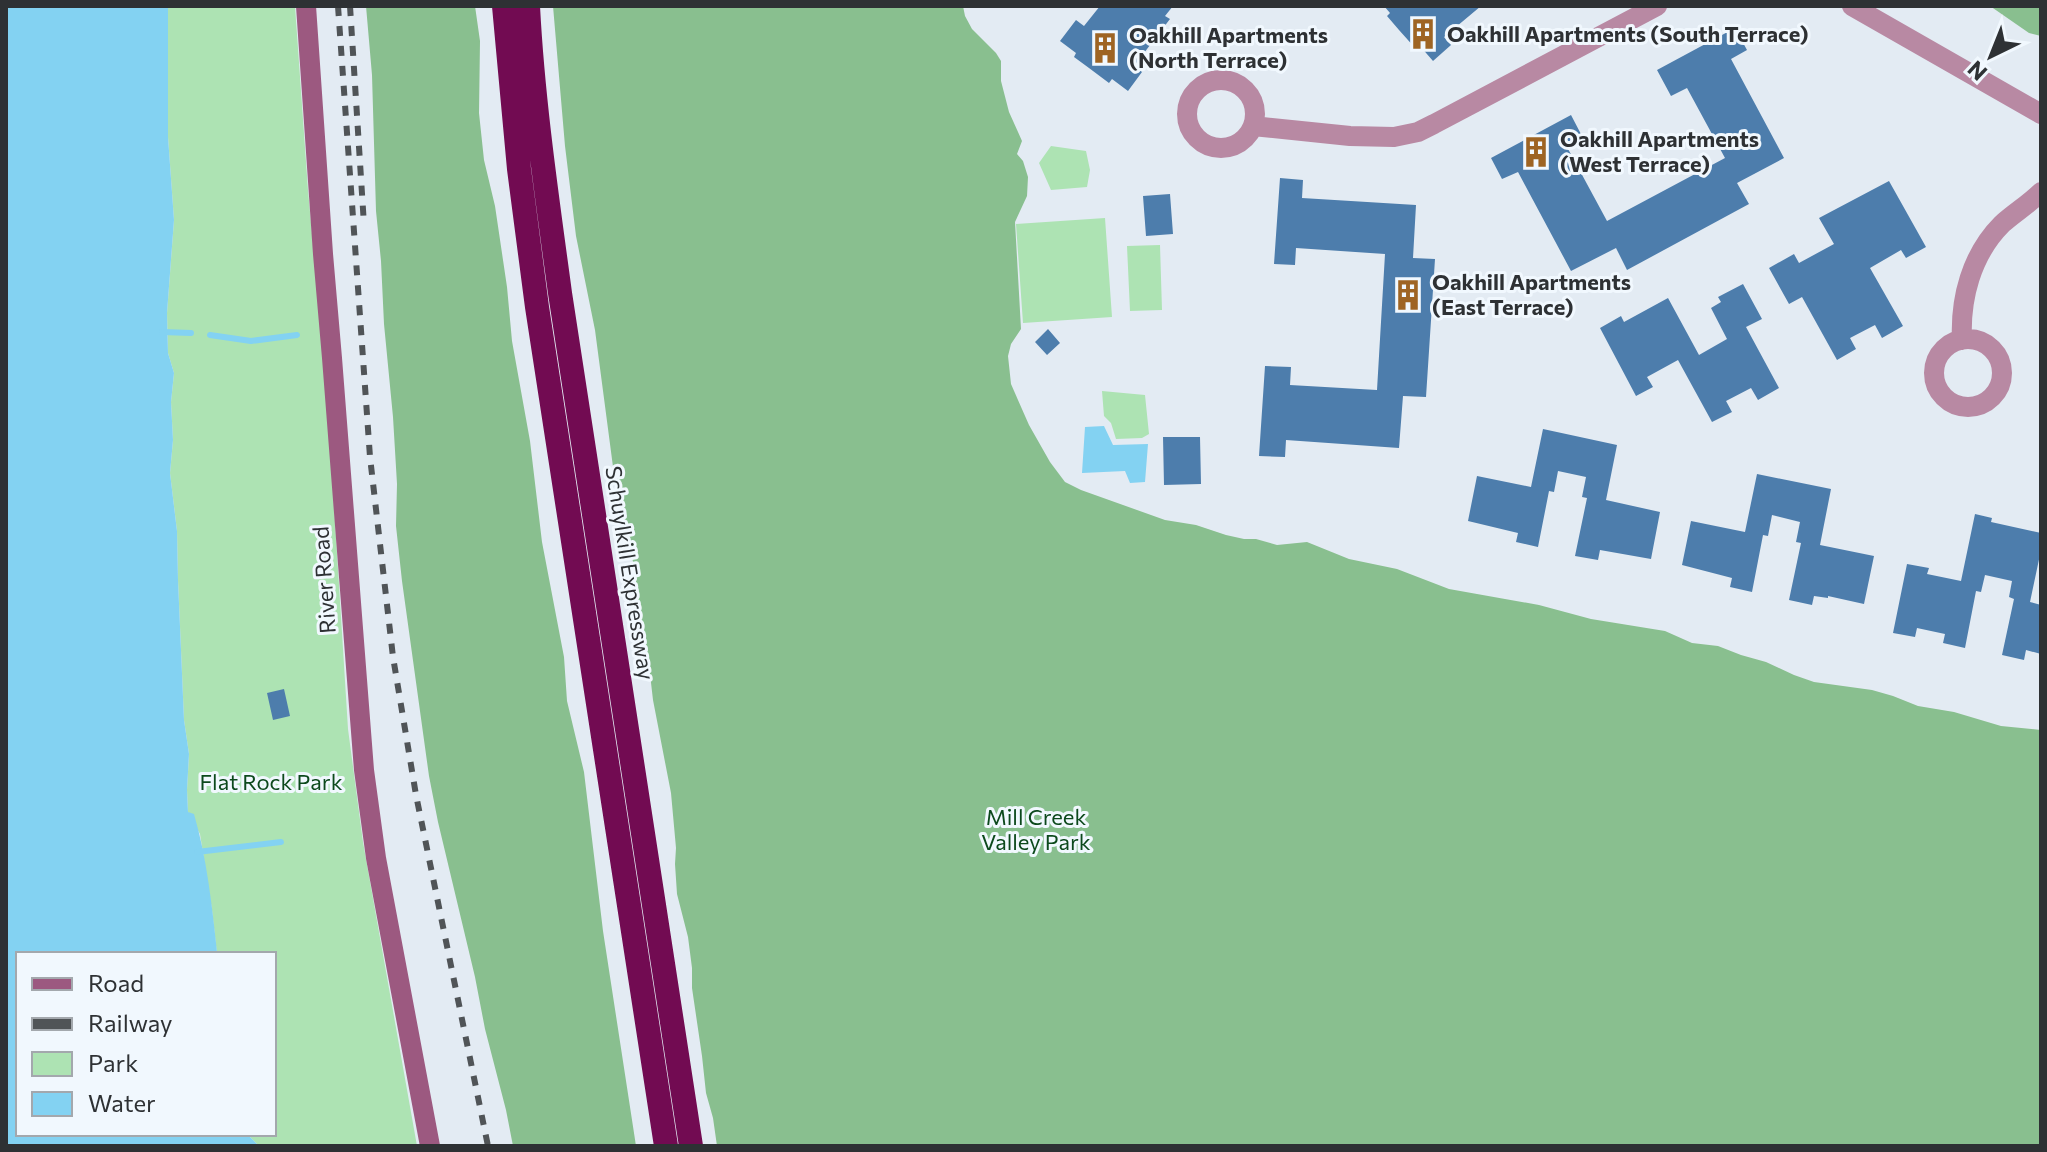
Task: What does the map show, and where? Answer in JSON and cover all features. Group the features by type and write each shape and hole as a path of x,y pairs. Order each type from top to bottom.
{"highway":[{"path":"504,6 531,265 666,1146"},
{"name":"Schuylkill Expressway","path":"528,6 542,157 560,293 691,1146"}],"street":[{"name":"River Road","path":"306,6 364,770 376,858 430,1146"},
{"path":"1253,126 1350,136 1406,135 1434,124 1657,6"},
{"path":"1852,6 2041,114"},
{"path":"1962,340 1963,299 1975,265 1992,236 2041,192"}],"green space":[{"name":"Flat Rock Park","path":"168,6 295,6 328,409 348,729 363,842 417,1146 259,1146 249,1136 276,1136 276,952 217,952 200,834 188,812 189,754 184,720 177,531 170,473 174,373 168,353 167,313 174,220 168,137"},
{"path":"366,6 475,6 480,41 479,113 484,160 495,206 542,542 564,657 567,701 584,772 603,931 636,1146 513,1146 485,1029 429,776 402,581 396,526 393,417 376,211 372,75"},
{"name":"Mill Creek Valley Park","path":"553,6 963,6 972,29 1001,61 1001,81 1009,112 1022,141 1017,154 1028,177 1027,196 1015,222 1021,329 1011,344 1008,356 1011,384 1050,462 1065,482 1081,490 1165,520 1277,545 1307,542 1349,559 1397,569 1449,589 1665,631 1692,643 1718,646 1766,662 1814,682 1872,690 1918,706 1954,712 2001,726 2041,730 2041,1146 717,1146 706,1093 688,937 677,894 671,793 653,700 647,648 636,612 636,575 615,482 595,330 576,236"},
{"path":"1990,6 2041,6 2041,36 2029,33"},
{"path":"1051,146 1086,151 1090,170 1087,187 1051,190 1039,163"},
{"path":"1105,218 1112,317 1023,323 1016,224"},
{"path":"1160,245 1162,310 1130,311 1127,246"},
{"path":"1102,391 1145,395 1149,434 1142,438 1116,439 1111,423 1104,416"}],"water":[{"path":"6,6 168,6 168,137 174,220 167,313 168,353 174,373 170,473 177,531 184,720 189,754 188,812 194,814 202,848 217,952 16,952 16,1136 249,1136 259,1146 6,1146"},
{"path":"1104,426 1113,445 1148,444 1145,482 1130,483 1125,471 1082,473 1085,427"}],"building":[{"name":"Oakhill Apartments (North Terrace)","path":"1100,6 1173,6 1165,16 1170,19 1134,66 1142,72 1128,91 1112,79 1109,83 1074,57 1076,53 1060,41 1076,20 1084,26"},
{"name":"Oakhill Apartments (South Terrace)","path":"1384,6 1481,6 1444,37 1451,45 1433,61 1420,46 1416,49 1399,30 1387,16 1390,13"},
{"name":"Oakhill Apartments (West Terrace)","path":"1735,28 1747,50 1731,59 1784,158 1737,183 1749,204 1627,270 1616,248 1571,271 1518,172 1502,179 1491,158 1571,115 1583,138 1567,147 1607,221 1725,158 1687,88 1671,96 1657,70"},
{"name":"Oakhill Apartments (East Terrace)","path":"1280,178 1303,180 1302,198 1416,205 1413,258 1435,259 1426,397 1403,396 1399,448 1286,440 1285,457 1259,456 1265,366 1291,367 1290,385 1377,390 1385,254 1296,248 1295,265 1274,264"},
{"path":"1889,181 1926,247 1906,258 1901,250 1870,268 1903,326 1882,338 1875,325 1850,338 1856,349 1837,360 1802,297 1789,304 1769,268 1794,254 1799,263 1834,244 1819,218"},
{"path":"1170,194 1173,234 1146,236 1143,196"},
{"path":"1743,284 1762,319 1746,327 1779,388 1758,400 1751,388 1726,401 1732,412 1712,422 1678,360 1647,377 1653,387 1636,396 1600,328 1621,316 1624,322 1668,298 1699,355 1727,339 1711,308 1721,302 1718,297"},
{"path":"1048,329 1060,343 1047,355 1035,342"},
{"path":"1543,429 1617,445 1606,500 1660,512 1651,559 1600,550 1598,560 1575,556 1587,498 1582,497 1586,477 1558,471 1554,492 1549,491 1538,547 1516,542 1518,533 1468,521 1477,476 1531,487"},
{"path":"1163,437 1200,437 1201,484 1164,485"},
{"path":"1757,474 1831,489 1820,545 1874,556 1864,604 1828,596 1814,596 1812,605 1789,600 1801,543 1796,542 1800,522 1772,515 1768,536 1763,535 1752,592 1730,587 1732,578 1682,565 1691,521 1745,532"},
{"path":"1975,514 1992,518 1991,522 2041,533 2041,550 2030,602 2041,605 2041,654 2026,650 2024,660 2002,655 2014,599 2009,597 2012,581 1985,575 1981,592 1976,591 1965,648 1943,643 1945,634 1917,628 1915,637 1893,633 1907,564 1929,568 1927,574 1961,581"},
{"path":"284,689 290,716 273,720 267,693"}],"waterway":[{"path":"162,332 191,333"},
{"path":"210,335 251,341 297,335"},
{"path":"197,852 281,842"}],"railway":[{"path":"338,6 370,457 393,657 416,795 488,1146"},
{"path":"350,6 364,225"}],"place":[{"name":"Oakhill Apartments (South Terrace)","path":"1423,34"},
{"name":"Oakhill Apartments (North Terrace)","path":"1105,48"},
{"name":"Oakhill Apartments (West Terrace)","path":"1536,152"},
{"name":"Oakhill Apartments (East Terrace)","path":"1408,295"}]}
